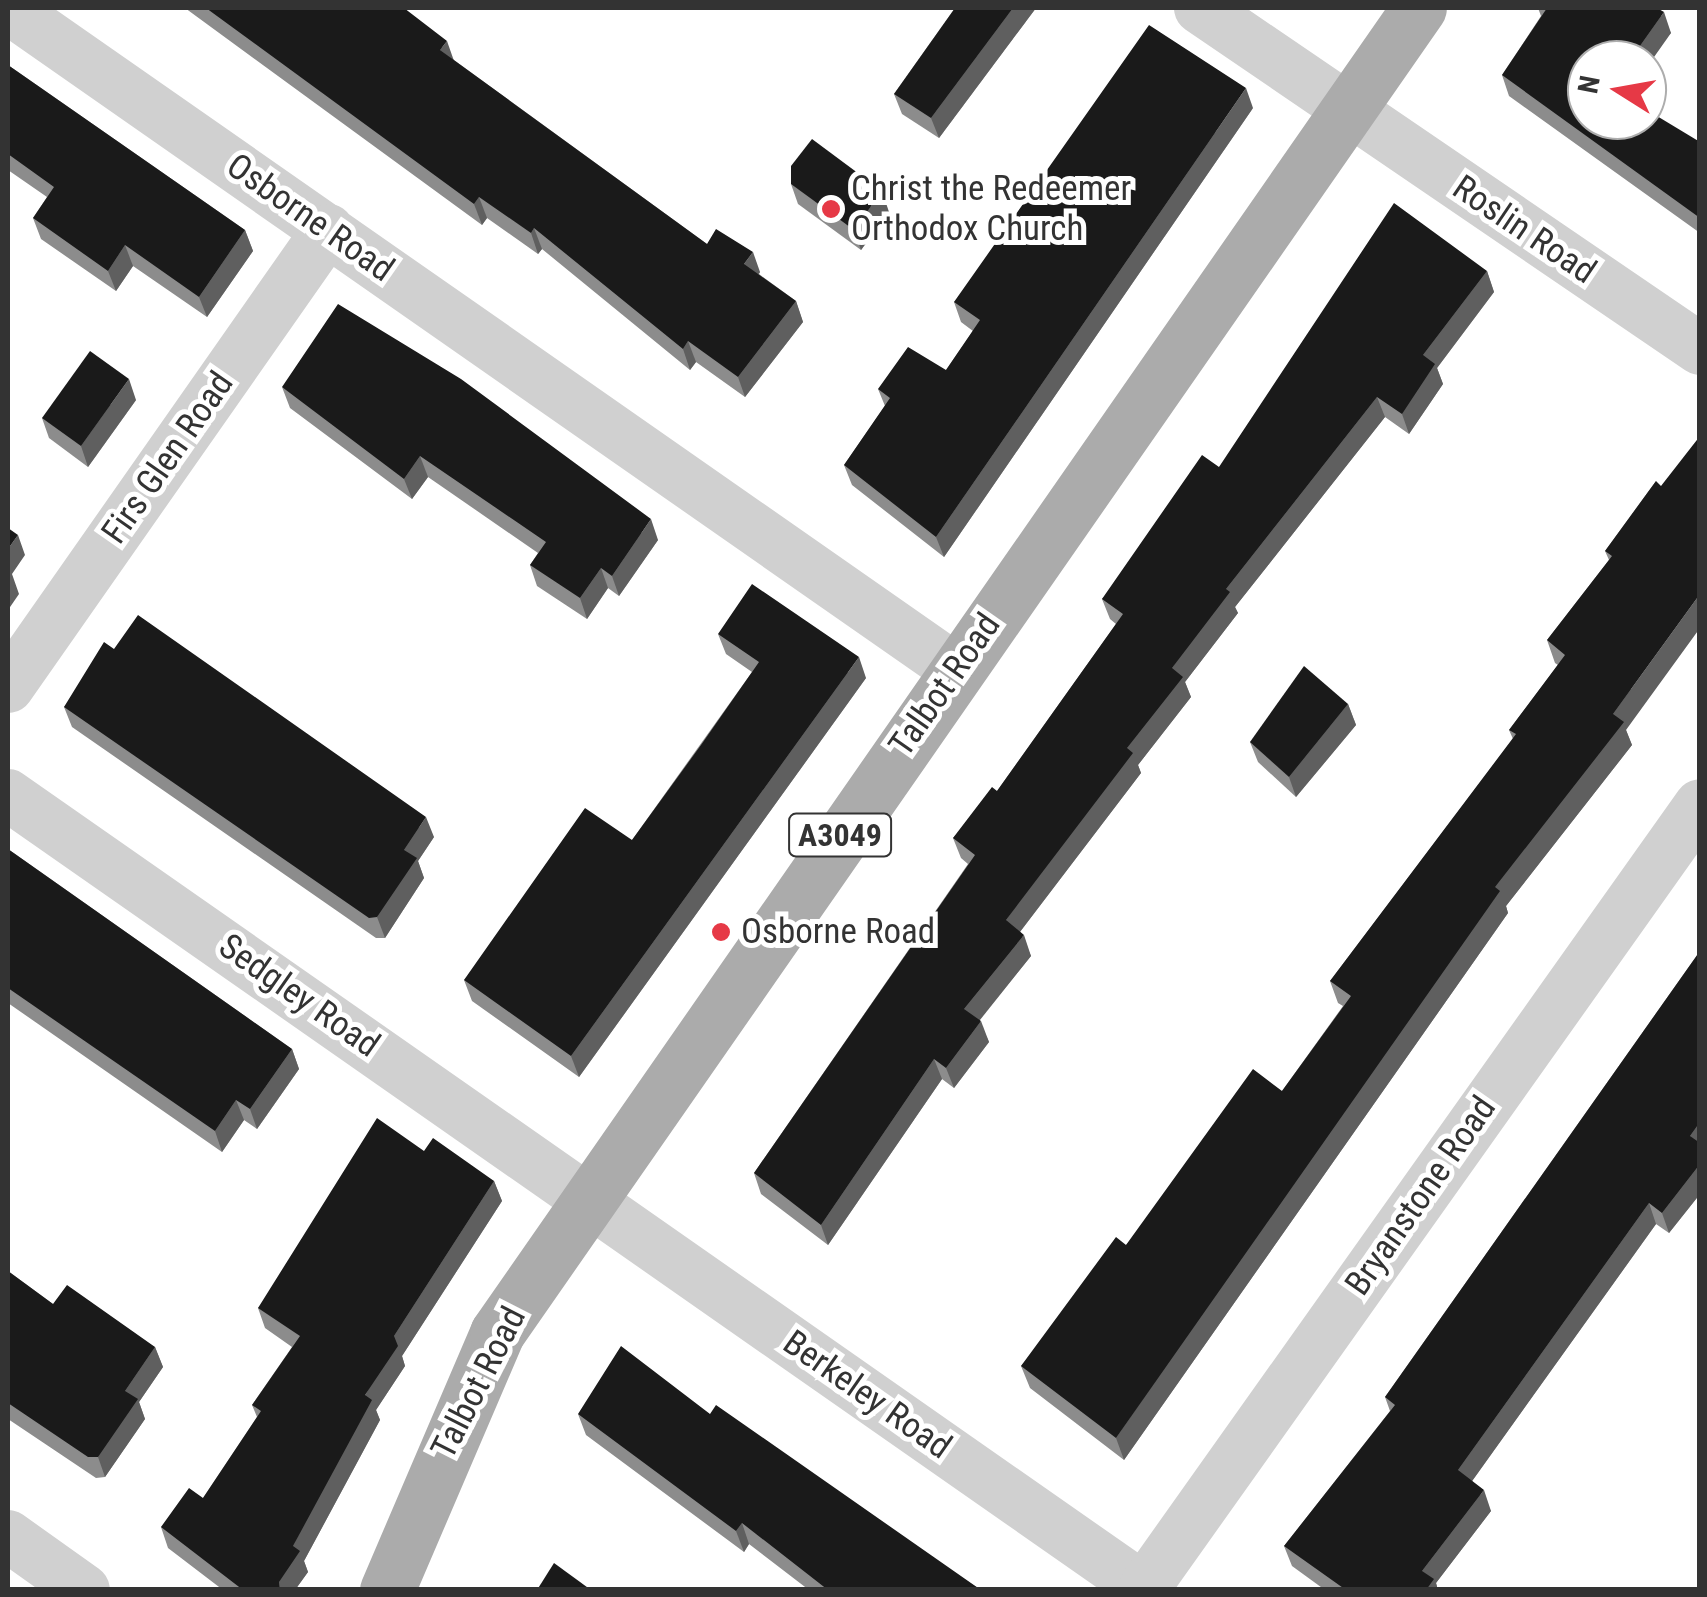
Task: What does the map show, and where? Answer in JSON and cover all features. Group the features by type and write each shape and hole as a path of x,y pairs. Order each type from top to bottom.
{"main road":[{"name":"Talbot Road","path":"386,1590 496,1334 955,669 1419,8"}],"street":[{"name":"Osborne Road","path":"8,8 955,669"},
{"name":"Roslin Road","path":"1200,8 1700,348"},
{"name":"Firs Glen Road","path":"8,686 328,230"},
{"name":"Sedgley Road","path":"8,795 590,1197"},
{"name":"Bryanstone Road","path":"1145,1589 1700,804"},
{"name":"Berkeley Road","path":"590,1197 1145,1589"},
{"path":"8,1536 84,1590"}],"building":[{"path":"206,8 404,8 447,41 440,50 707,244 716,229 753,252 744,264 796,301 738,377 688,341 683,349 534,228 531,233 479,197 474,204"},
{"path":"955,8 1013,8 931,118 894,94"},
{"path":"1547,8 1657,8 1664,12 1644,40 1567,40 1567,122 1502,75"},
{"path":"1149,25 1246,88 936,537 844,465 890,398 878,389 908,347 946,370 980,320 954,302"},
{"path":"8,65 245,230 199,297 125,245 108,271 33,218 54,187 8,154"},
{"path":"1667,122 1700,142 1700,218 1592,140 1667,140"},
{"path":"812,139 882,191 854,230 791,184 791,166"},
{"path":"1394,203 1487,271 1423,355 1435,364 1402,414 1377,397 1226,589 1230,592 1172,668 1183,677 1127,748 1133,753 1006,920 1024,935 964,1009 981,1021 946,1068 934,1059 821,1225 754,1173 975,855 953,838 992,787 997,791 1123,614 1102,599 1202,455 1219,467"},
{"path":"338,304 461,379 651,519 612,576 601,568 580,598 530,565 546,542 420,456 404,479 282,387"},
{"path":"90,351 129,379 81,446 42,418"},
{"path":"1700,436 1700,594 1613,714 1624,722 1495,887 1500,891 1116,1438 1021,1366 1116,1237 1126,1245 1253,1069 1282,1091 1351,996 1330,981 1516,734 1509,730 1565,655 1547,640 1612,556 1605,551 1656,481 1661,486"},
{"path":"8,528 18,535 8,549"},
{"path":"752,584 859,657 571,1056 464,980 585,808 632,840 759,662 718,634"},
{"path":"138,615 426,817 404,850 417,858 377,917 369,918 64,707 104,642 114,649"},
{"path":"1304,666 1348,704 1289,777 1250,742"},
{"path":"8,849 292,1049 250,1109 236,1100 215,1131 8,988"},
{"path":"1700,951 1700,1122 1690,1136 1700,1143 1700,1164 1662,1213 1649,1203 1458,1470 1484,1490 1422,1571 1434,1579 1426,1590 1346,1590 1284,1546 1395,1405 1385,1397"},
{"path":"377,1118 424,1151 433,1138 494,1181 394,1336 398,1346 365,1395 372,1400 293,1546 300,1551 279,1582 280,1590 243,1590 161,1527 189,1488 203,1498 261,1411 252,1405 300,1336 258,1308"},
{"path":"8,1271 53,1304 67,1285 155,1347 125,1391 138,1399 98,1457 88,1457 8,1403"},
{"path":"621,1346 710,1414 716,1405 981,1590 828,1590 742,1523 736,1531 578,1414"},
{"path":"554,1563 591,1590 537,1590"}],"place":[{"name":"Christ the Redeemer Orthodox Church","path":"831,209"},
{"name":"Osborne Road","path":"721,932"}]}
